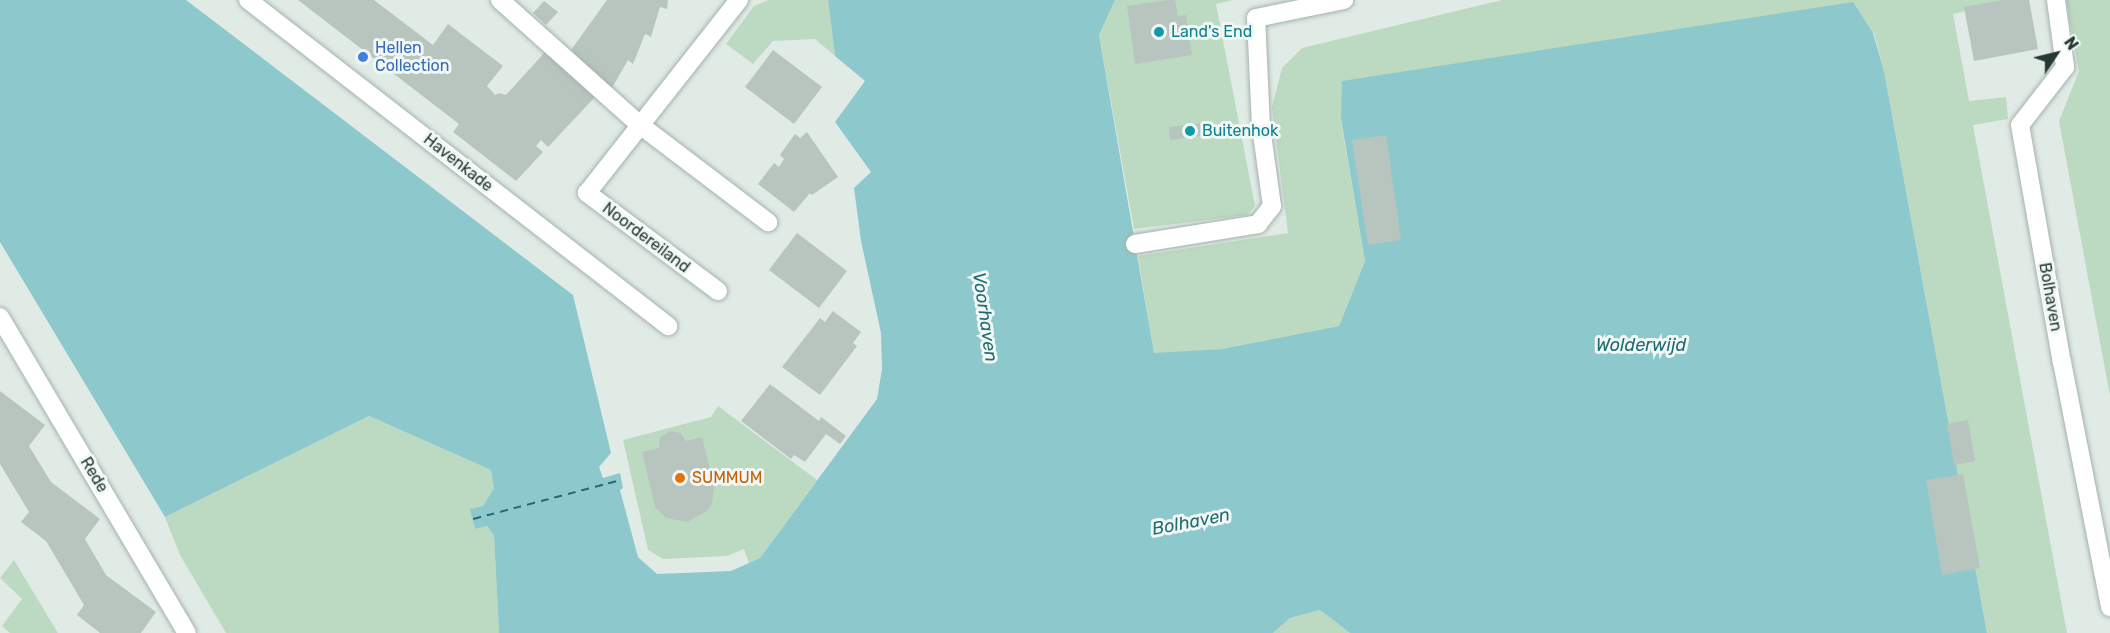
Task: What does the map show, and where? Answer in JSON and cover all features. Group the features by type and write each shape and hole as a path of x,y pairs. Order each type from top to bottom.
{"street":[{"name":"Havenkade","path":"248,0 668,326"},
{"path":"500,0 640,125 768,222"},
{"name":"Noordereiland","path":"718,291 586,193 739,0"},
{"path":"1136,244 1258,224 1272,206 1261,126 1256,18 1344,0"},
{"name":"Bolhaven","path":"2056,0 2065,67 2020,125 2062,362 2110,607"},
{"name":"Rede","path":"0,317 187,633"}],"green space":[{"path":"769,0 828,0 835,56 815,39 773,41 753,64 726,44 754,6"},
{"path":"1115,0 1233,0 1216,4 1255,206 1247,215 1134,229 1099,35"},
{"path":"1502,0 2011,0 1953,14 1969,101 2006,97 2008,119 1973,125 2067,633 1987,633 1884,71 1874,33 1343,81 1341,122 1365,261 1339,326 1222,349 1154,354 1138,256 1288,233 1272,107 1282,68 1302,48"},
{"path":"2066,0 2110,0 2110,396 2059,121 2079,71"},
{"path":"718,406 817,480 760,558 749,563 744,549 727,556 663,559 648,550 623,440 711,417"},
{"path":"369,416 491,470 494,488 483,506 471,510 475,529 487,526 494,536 499,633 226,633 180,555 165,517"},
{"path":"14,560 58,633 10,633 2,626 22,599 0,578"},
{"path":"1320,610 1350,633 1273,633 1290,618"}],"water":[{"name":"Wolderwijd","path":"0,0 186,0 573,295 611,453 599,467 603,478 620,473 623,488 620,490 638,557 657,574 731,571 760,558 877,399 882,369 881,333 861,241 854,188 871,172 835,122 865,81 835,56 828,0 1115,0 1099,35 1154,353 1222,349 1339,326 1365,261 1341,119 1342,81 1853,2 1873,33 1884,71 1987,633 1350,633 1320,610 1290,618 1273,633 499,633 494,536 487,526 475,529 470,509 483,506 494,488 491,470 369,416 165,517 0,242"}],"building":[{"path":"298,0 374,0 433,45 448,24 503,66 487,86 495,95 499,93 506,95 546,51 595,97 548,147 541,140 536,146 543,152 516,181 453,132 459,124"},
{"path":"607,0 668,0 667,9 660,7 651,37 645,34 633,64 628,60 612,88 571,50"},
{"name":"Land's End","path":"1175,0 1178,16 1186,15 1192,55 1135,64 1127,6"},
{"path":"2003,0 2029,0 2038,49 1974,61 1964,7"},
{"path":"544,1 558,12 546,25 533,13"},
{"path":"773,50 822,87 794,124 745,87"},
{"name":"Buitenhok","path":"1211,122 1212,134 1170,140 1169,127"},
{"path":"807,132 838,177 812,195 810,193 794,212 758,184 774,163 779,167 784,159 780,155 795,134 800,138"},
{"path":"1386,135 1401,240 1368,245 1352,140"},
{"path":"797,233 847,271 819,308 769,270"},
{"path":"833,311 861,332 853,343 857,346 820,395 782,367 820,318 825,322"},
{"path":"770,384 819,421 821,417 846,436 840,444 826,434 805,462 794,455 791,459 741,421"},
{"path":"0,391 45,425 29,446 51,482 100,519 85,539 106,575 156,612 141,633 100,633 77,615 84,605 46,541 21,522 29,512 0,464"},
{"path":"1968,420 1975,461 1954,465 1947,424"},
{"path":"670,431 681,433 686,441 702,437 714,487 712,503 708,510 688,522 666,518 655,507 642,452 659,448 660,437"},
{"path":"1963,474 1980,568 1942,575 1926,480"}],"ferry route":[{"path":"473,519 621,480"}],"place":[{"name":"Land's End","path":"1159,32"},
{"name":"Hellen Collection","path":"363,57"},
{"name":"Buitenhok","path":"1190,131"},
{"name":"SUMMUM","path":"680,478"}],"water label":[{"name":"Voorhaven","path":"985,317"}]}
